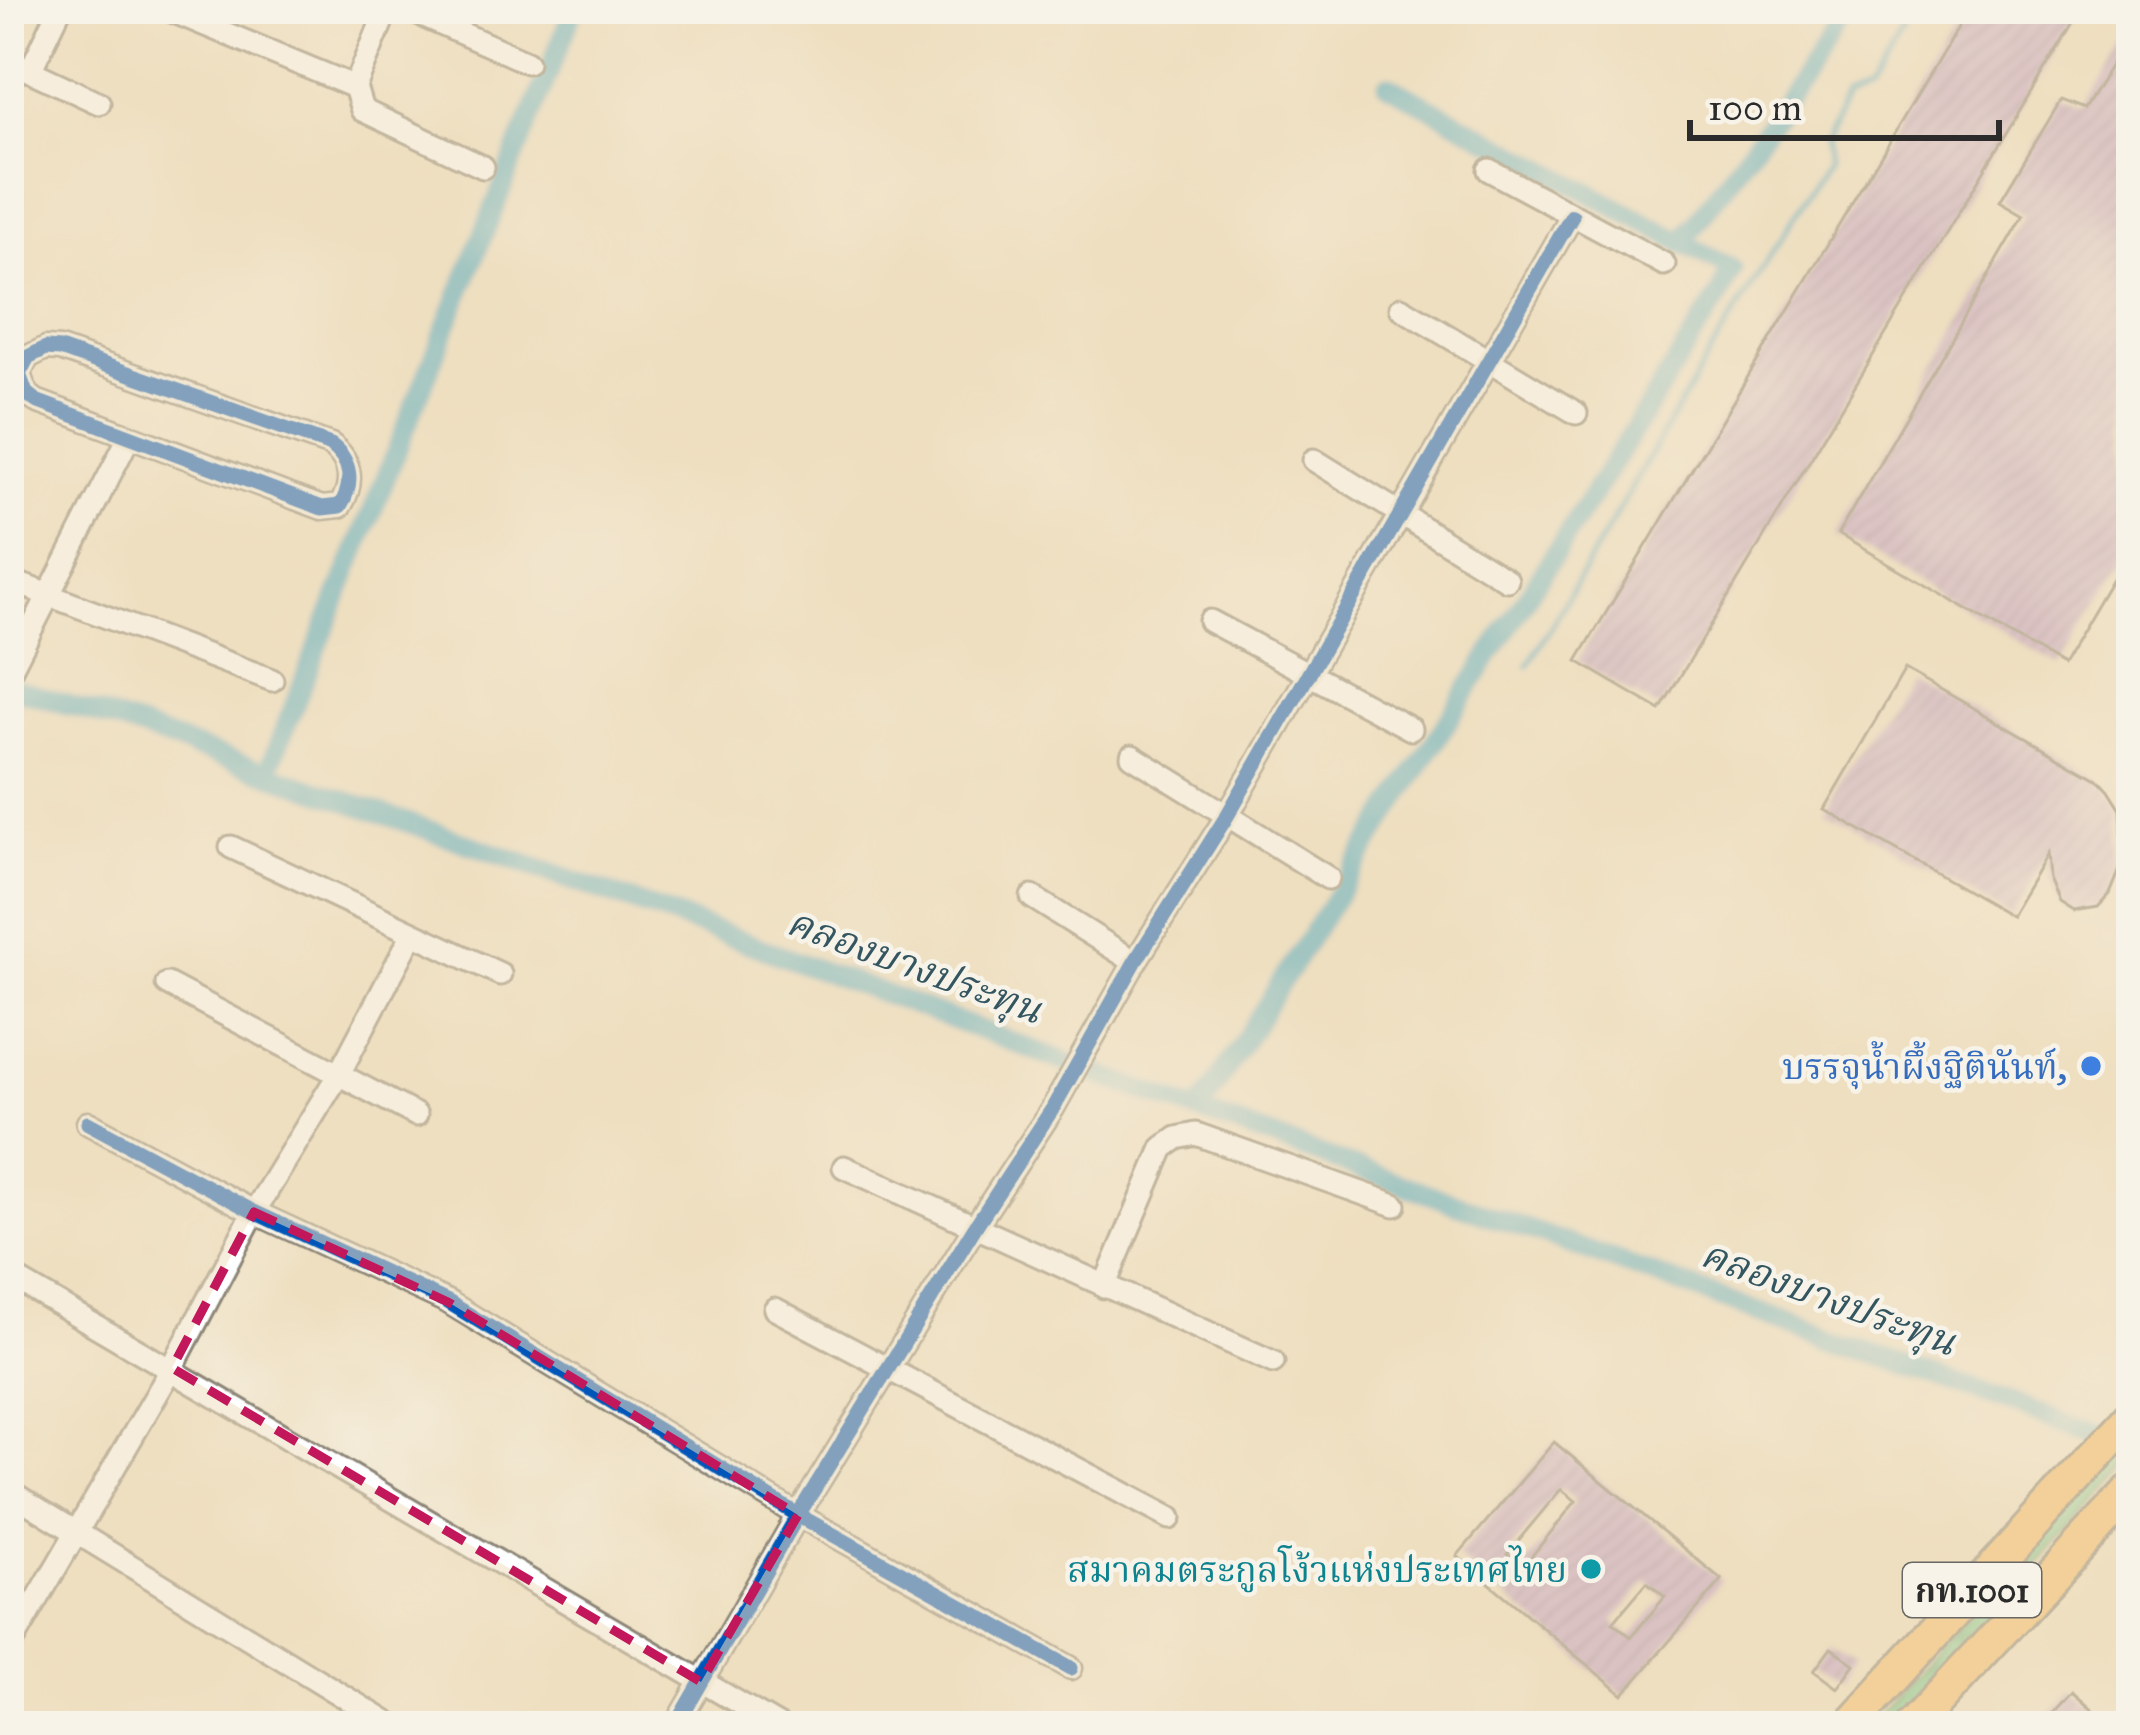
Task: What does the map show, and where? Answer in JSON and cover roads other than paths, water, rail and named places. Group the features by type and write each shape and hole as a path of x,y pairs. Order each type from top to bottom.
{"main road":[{"name":"กท.1001","path":"1849,1726 2128,1421"},
{"name":"กท.1001","path":"1913,1726 2131,1491"}],"street":[{"path":"60,9 19,66 99,103"},
{"path":"167,9 355,87"},
{"path":"386,9 355,87 358,103 370,117 483,167"},
{"path":"406,9 527,62"},
{"path":"1489,170 1664,264"},
{"path":"676,1726 799,1515 1053,1108 1135,962 1312,673 1572,217"},
{"path":"1402,308 1576,413"},
{"path":"38,350 60,350 331,445 347,462 349,482 340,506 322,508 129,437 36,401 20,382 22,366 38,350"},
{"path":"13,665 129,437"},
{"path":"1314,460 1507,580"},
{"path":"9,580 272,680"},
{"path":"1210,621 1411,729"},
{"path":"1132,756 1328,878"},
{"path":"231,847 500,974"},
{"path":"1032,897 1135,962"},
{"path":"9,1648 172,1368 254,1212 340,1072 413,933"},
{"path":"167,984 416,1114"},
{"path":"88,1123 254,1212 448,1302 799,1515 1071,1668"},
{"path":"1104,1286 1163,1148 1177,1138 1196,1134 1396,1205"},
{"path":"844,1167 1273,1362"},
{"path":"9,1275 778,1726"},
{"path":"775,1309 1170,1518"},
{"path":"9,1491 392,1726"}],"waterway":[{"path":"267,773 574,9"},
{"path":"1682,243 1853,9"},
{"path":"1528,666 1826,165 1822,144 1846,101 1868,94 1918,9"},
{"path":"1199,1111 1732,269 1388,85"},
{"name":"คลองบางประทุน","path":"9,687 102,715 718,932 1162,1098 2131,1446"}],"place":[{"name":"บรรจุน้ำผึ้งฐิตินันท์,","path":"2091,1066"},
{"name":"สมาคมตระกูลโง้วแห่งประเทศไทย","path":"1591,1569"}]}
